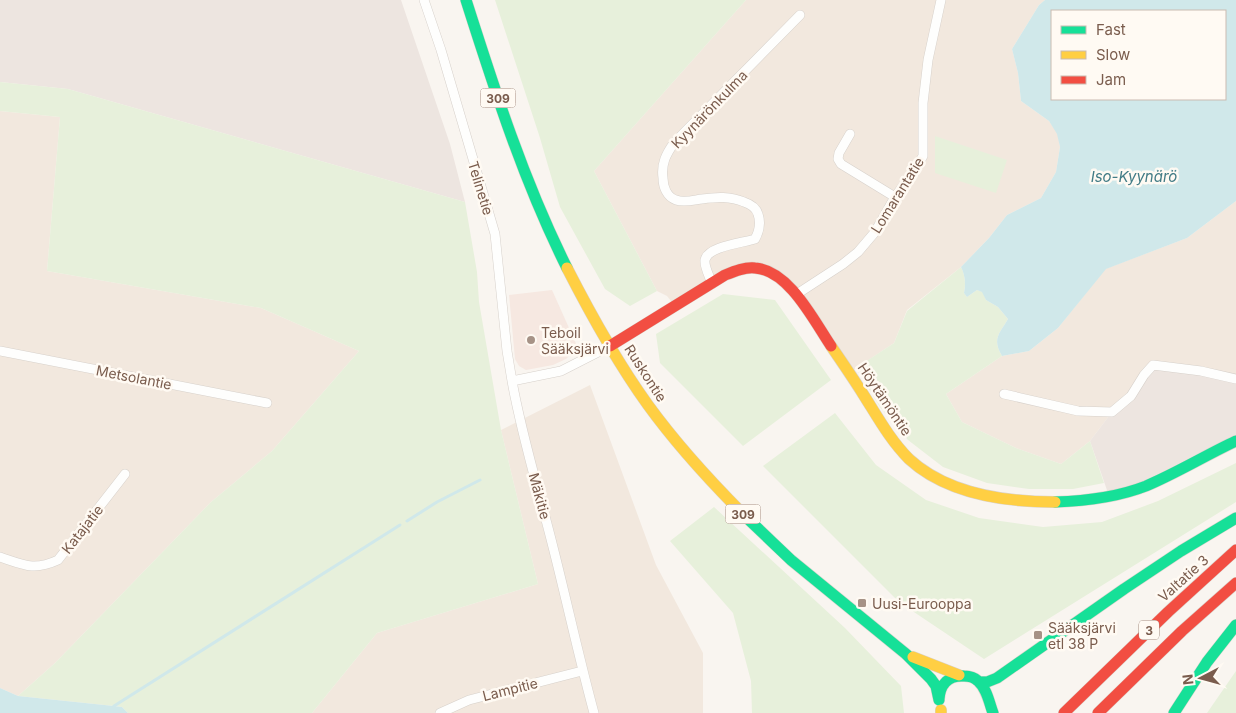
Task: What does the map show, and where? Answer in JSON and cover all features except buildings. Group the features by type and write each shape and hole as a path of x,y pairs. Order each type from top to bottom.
{"main road":[{"name":"Ruskontie","path":"466,0 501,108 533,195 587,307 648,406 679,445 729,500 791,560 906,654 932,678 936,686 941,709"},
{"name":"Höytämöntie","path":"610,346 725,275 737,270 755,268 780,278 797,294 896,444 920,468 951,484 1006,499 1048,503 1086,500 1137,489 1236,440"},
{"path":"992,713 986,693 980,682 987,682 997,678 1181,551 1236,518"},
{"name":"Valtatie 3","path":"1064,713 1168,612 1236,550"},
{"name":"3","path":"1098,713 1182,631 1236,583"},
{"path":"1174,713 1207,662 1236,625"},
{"name":"Ruskontie","path":"906,654 959,675"},
{"name":"309","path":"941,709 939,694 942,686 948,679 959,675 970,676 980,682"}],"street":[{"name":"Telinetie","path":"424,0 441,50 495,234 507,351 512,381"},
{"name":"Lomarantatie","path":"797,294 844,264 858,252 875,232 895,197 923,156 923,103 928,60 941,0"},
{"name":"Kyynärönkulma","path":"712,284 705,264 706,258 712,251 755,239 759,232 760,221 757,210 750,204 730,198 719,197 683,202 676,200 665,191 662,166 666,154 674,143 800,15"},
{"path":"850,134 839,153 838,159 842,164 895,197"},
{"path":"512,381 561,371 610,346"},
{"name":"Metsolantie","path":"0,351 267,403"},
{"path":"1004,394 1078,411 1112,412 1132,396 1144,375 1153,365 1201,371 1236,379"},
{"name":"Mäkitie","path":"512,381 520,422 594,713"},
{"name":"Katajatie","path":"0,558 28,566 46,566 58,560 125,474"},
{"name":"Lampitie","path":"440,713 469,700 582,671"}],"shaded area":[{"path":"0,0 401,0 450,144 465,202 68,89 0,82"},
{"path":"746,0 1045,0 1039,5 1012,49 1018,73 1021,101 1049,121 1058,134 1060,147 1056,172 1041,198 1007,215 989,238 961,267 907,310 894,343 849,373 780,278 747,268 675,306 667,296 657,291 594,171"},
{"path":"0,111 60,117 47,271 261,308 359,351 272,451 211,502 55,663 18,696 0,688"},
{"path":"1236,201 1236,379 1112,412 1090,441 1061,464 1016,448 962,422 946,394 1002,356 1029,351 1058,328 1105,269 1187,238"},
{"path":"552,290 578,348 566,359 553,365 526,370 519,366 515,359 509,295"},
{"path":"1153,365 1236,379 1236,441 1109,496 1090,441 1112,412"},
{"path":"590,385 656,565 703,653 703,713 312,713 377,633 538,584 501,430"}],"green space":[{"path":"495,0 746,0 594,171 657,291 630,306 605,289 560,207 540,138"},
{"path":"0,82 68,89 465,202 477,272 479,302 501,430 538,584 377,633 312,713 128,713 122,707 18,696 55,663 211,502 272,451 359,351 261,308 47,271 60,117 0,111"},
{"path":"935,136 1007,160 996,193 935,173"},
{"path":"961,267 965,280 964,293 967,297 977,290 983,292 986,300 998,307 1008,319 997,341 1002,356 946,394 962,422 1016,448 1061,464 1090,441 1104,483 1073,489 1029,489 987,483 943,467 908,440 880,407 856,368 894,343 907,311"},
{"path":"723,294 775,300 831,380 743,446 660,363 656,334"},
{"path":"835,413 876,465 926,500 979,518 1043,527 1102,522 1158,501 1236,463 1236,502 984,659 899,602 763,466"},
{"path":"714,507 845,628 901,686 904,713 752,713 751,681 733,613 670,541"},
{"path":"1236,671 1236,713 1207,713"}],"water":[{"name":"Iso-Kyynärö","path":"1045,0 1236,0 1236,201 1187,238 1106,269 1058,328 1029,351 1002,356 997,341 1008,319 998,307 986,300 982,292 977,290 967,297 964,293 965,280 961,267 989,238 1007,215 1041,198 1056,172 1060,147 1057,134 1049,121 1021,101 1018,73 1012,49 1039,5"},
{"path":"0,688 18,696 122,707 128,713 0,713"}],"waterway":[{"path":"407,521 437,502 480,480"},
{"path":"114,706 400,525"}],"traffic: fast":[{"path":"466,0 499,102 524,169 537,203 567,268"},
{"path":"1055,502 1102,498 1135,490 1236,441"},
{"path":"746,517 791,560 906,654 931,679 936,686 939,700"},
{"path":"980,682 987,682 997,678 1124,589 1181,551 1236,518"},
{"path":"1174,713 1207,662 1236,625"},
{"path":"939,699 943,685 950,679 959,676 970,677 984,688 993,713"}],"traffic: slow":[{"path":"567,268 605,338 648,405 695,463 746,517"},
{"path":"831,346 884,428 909,459 924,471 959,488 978,494 997,498 1055,502"},
{"path":"913,657 959,675"}],"traffic: jam":[{"path":"610,346 725,275 751,268 767,271 790,287 831,346"},
{"path":"1064,713 1168,612 1236,550"},
{"path":"1098,713 1182,631 1236,583"}],"place":[{"name":"Teboil Sääksjärvi","path":"531,340"},
{"name":"Uusi-Eurooppa","path":"862,603"},
{"name":"Sääksjärvi etl 38 P","path":"1038,635"}]}
